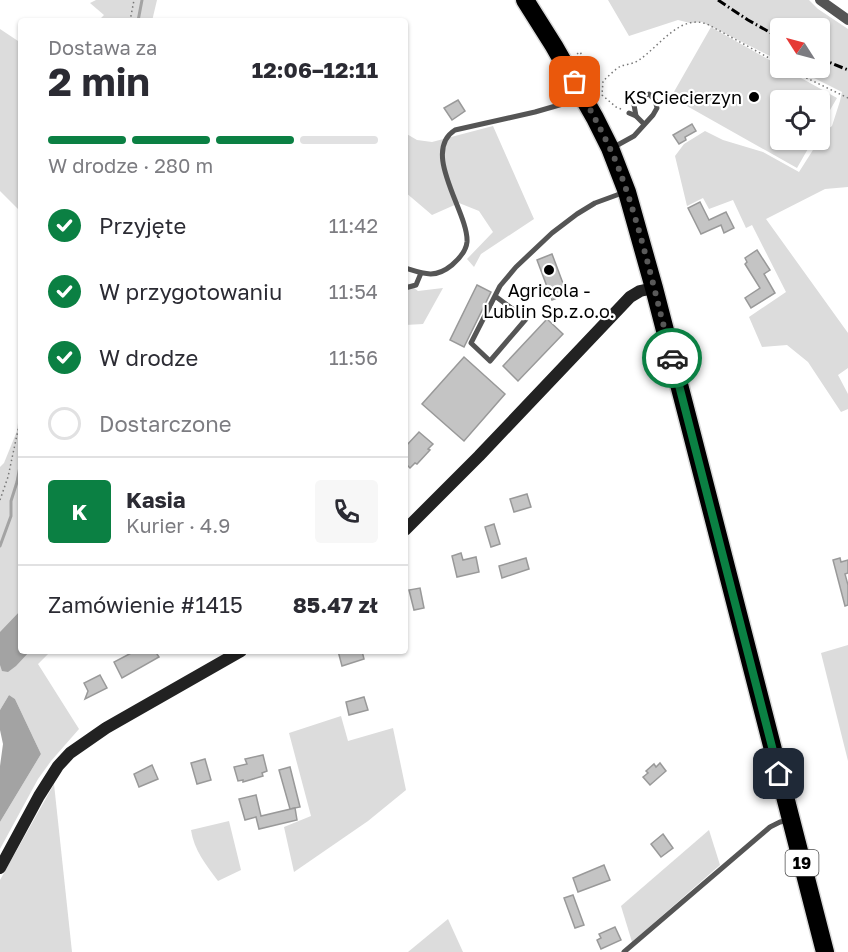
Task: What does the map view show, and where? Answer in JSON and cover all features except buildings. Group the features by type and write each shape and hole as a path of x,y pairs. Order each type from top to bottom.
{"highway":[{"name":"19","path":"525,0 584,98 610,148 627,192 654,288 825,952"}],"street":[{"path":"820,0 848,20"},
{"path":"408,527 479,456 625,301 634,294 654,288"},
{"path":"0,868 39,796 58,766 70,753 106,728 237,654"}],"lane":[{"path":"610,148 634,136 653,116 657,108 656,100 649,94 641,97 634,105 636,116"},
{"path":"408,269 428,275 443,272 460,259 467,245 466,228 446,176 442,151 451,133 455,130 584,98"},
{"path":"629,113 644,124"},
{"path":"495,296 526,319 490,361 471,344 495,296 500,286 516,267 554,231 595,203 627,192"},
{"path":"408,287 416,285 421,273"},
{"path":"624,952 770,826 791,820"}],"path":[{"path":"131,18 134,0"},
{"path":"629,113 606,99 602,94 603,81 620,67 637,62 676,28 702,22 770,59"},
{"path":"807,78 848,98"},
{"path":"0,500 8,477 18,430"}],"shaded area":[{"path":"96,0 157,0 153,18 101,18 104,15 90,3"},
{"path":"608,0 809,0 818,9 848,29 848,187 825,189 766,219 848,333 848,368 838,375 848,394 848,409 841,412 808,362 787,345 762,347 749,317 786,292 752,225 746,228 733,200 709,209 703,198 687,206 675,156 684,144 705,131 723,140 763,152 799,172 813,150 830,150 830,127 842,92 814,78 830,78 830,18 770,18 770,56 702,22 690,23 678,20 629,36"},
{"name":"KS Ciecierzyn","path":"711,27 770,60 770,78 801,78 823,90 770,90 770,150 807,150 797,168 671,97"},
{"path":"0,29 18,41 18,209 0,191"},
{"name":"KS Ciecierzyn","path":"830,94 837,98 830,110"},
{"path":"493,126 534,219 481,254 474,267 467,259 493,232 479,211 459,203 432,215 408,195 408,135 417,140 432,142"},
{"path":"408,283 418,291 443,288 423,324 408,325"},
{"path":"18,423 18,654 48,654 38,664 79,729 38,779 0,849 0,822 41,754 15,699 9,695 0,710 0,467 4,463"},
{"path":"18,613 18,654 27,654 8,672 2,671 0,665 0,632"},
{"path":"848,645 848,761 821,653"},
{"path":"9,695 15,699 41,754 0,822 0,766 3,744 0,710"},
{"path":"341,716 348,741 393,728 406,790 368,821 294,872 284,827 311,816 289,733"},
{"path":"54,784 72,952 0,952 0,880"},
{"path":"229,821 241,870 218,881 198,851 191,830"},
{"path":"709,830 720,865 632,942 621,906"},
{"path":"448,919 463,952 408,952"}],"waterway":[{"path":"139,18 142,0"},
{"path":"0,546 11,516 11,501 18,477"}],"railway":[{"path":"718,0 770,32"},
{"path":"830,63 848,70"}],"way so far":[{"path":"575,82 603,132 627,192 672,358"}],"place":[{"name":"KS Ciecierzyn","path":"754,97"},
{"name":"Agricola - Lublin Sp.z.o.o.","path":"549,270"}],"route":[{"path":"672,358 779,774"}]}
